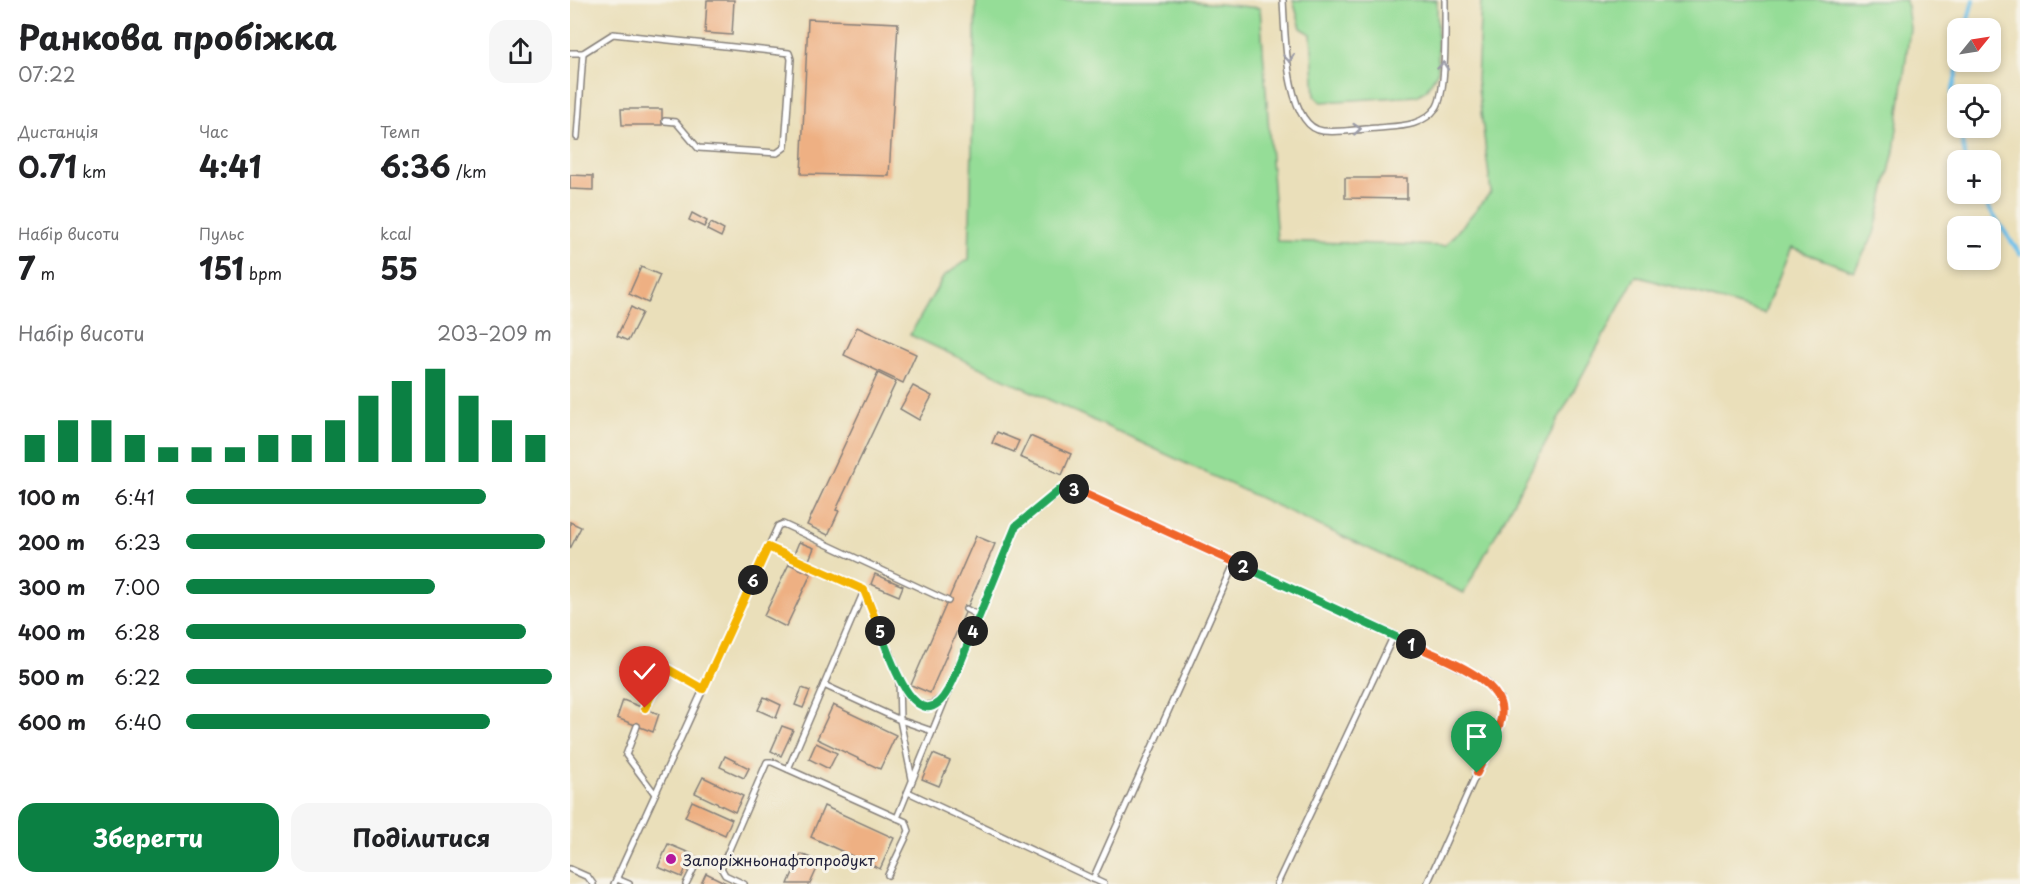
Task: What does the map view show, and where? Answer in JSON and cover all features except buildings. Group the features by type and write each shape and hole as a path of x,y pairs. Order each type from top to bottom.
{"lane":[{"path":"1283,0 1293,98 1302,118 1321,131 1409,126 1425,119 1438,107 1444,66 1445,0"},
{"path":"570,52 583,53 613,34 789,53 792,59 785,147 782,151 777,153 698,148 676,122 665,121"},
{"path":"577,137 583,53"},
{"path":"897,818 1016,526 1062,488 1071,488 1394,635 1486,681 1500,699 1502,717 1427,884"},
{"path":"629,884 615,881 778,526 783,524 948,601"},
{"path":"768,547 864,590 898,678 915,703 926,707 937,702 947,692"},
{"path":"1093,879 1235,562"},
{"path":"788,769 864,590"},
{"path":"966,609 979,616"},
{"path":"1277,884 1394,635"},
{"path":"645,708 664,670 668,669 703,689"},
{"path":"898,678 900,720 912,781"},
{"path":"824,685 900,720 932,731"},
{"path":"637,726 626,755 655,794"},
{"path":"744,884 725,875 721,868 764,766 772,762 906,822 909,831 888,875"},
{"path":"908,792 1104,884"},
{"path":"686,884 698,860"},
{"path":"570,869 588,877 593,884"}],"green space":[{"path":"976,0 1176,0 1260,8 1277,241 1445,246 1491,192 1477,80 1481,0 1906,0 1910,28 1894,151 1874,234 1854,271 1791,248 1764,313 1636,276 1464,593 910,335 944,276 969,259"},
{"path":"1293,0 1437,0 1438,71 1426,90 1417,96 1321,102 1315,96 1311,34 1301,28"}],"waterway":[{"path":"1968,18 1973,0"},
{"path":"1957,72 1952,93 1964,150"},
{"path":"1986,204 2020,254"}],"place":[{"name":"Запоріжньонафтопродукт","path":"671,859"}],"route":[{"path":"645,708 664,670 668,669 703,689 768,547 864,590 906,693 915,703 926,707 937,702 947,692 1016,526 1066,487 1394,635 1486,681 1500,699 1502,717 1477,773"}]}
